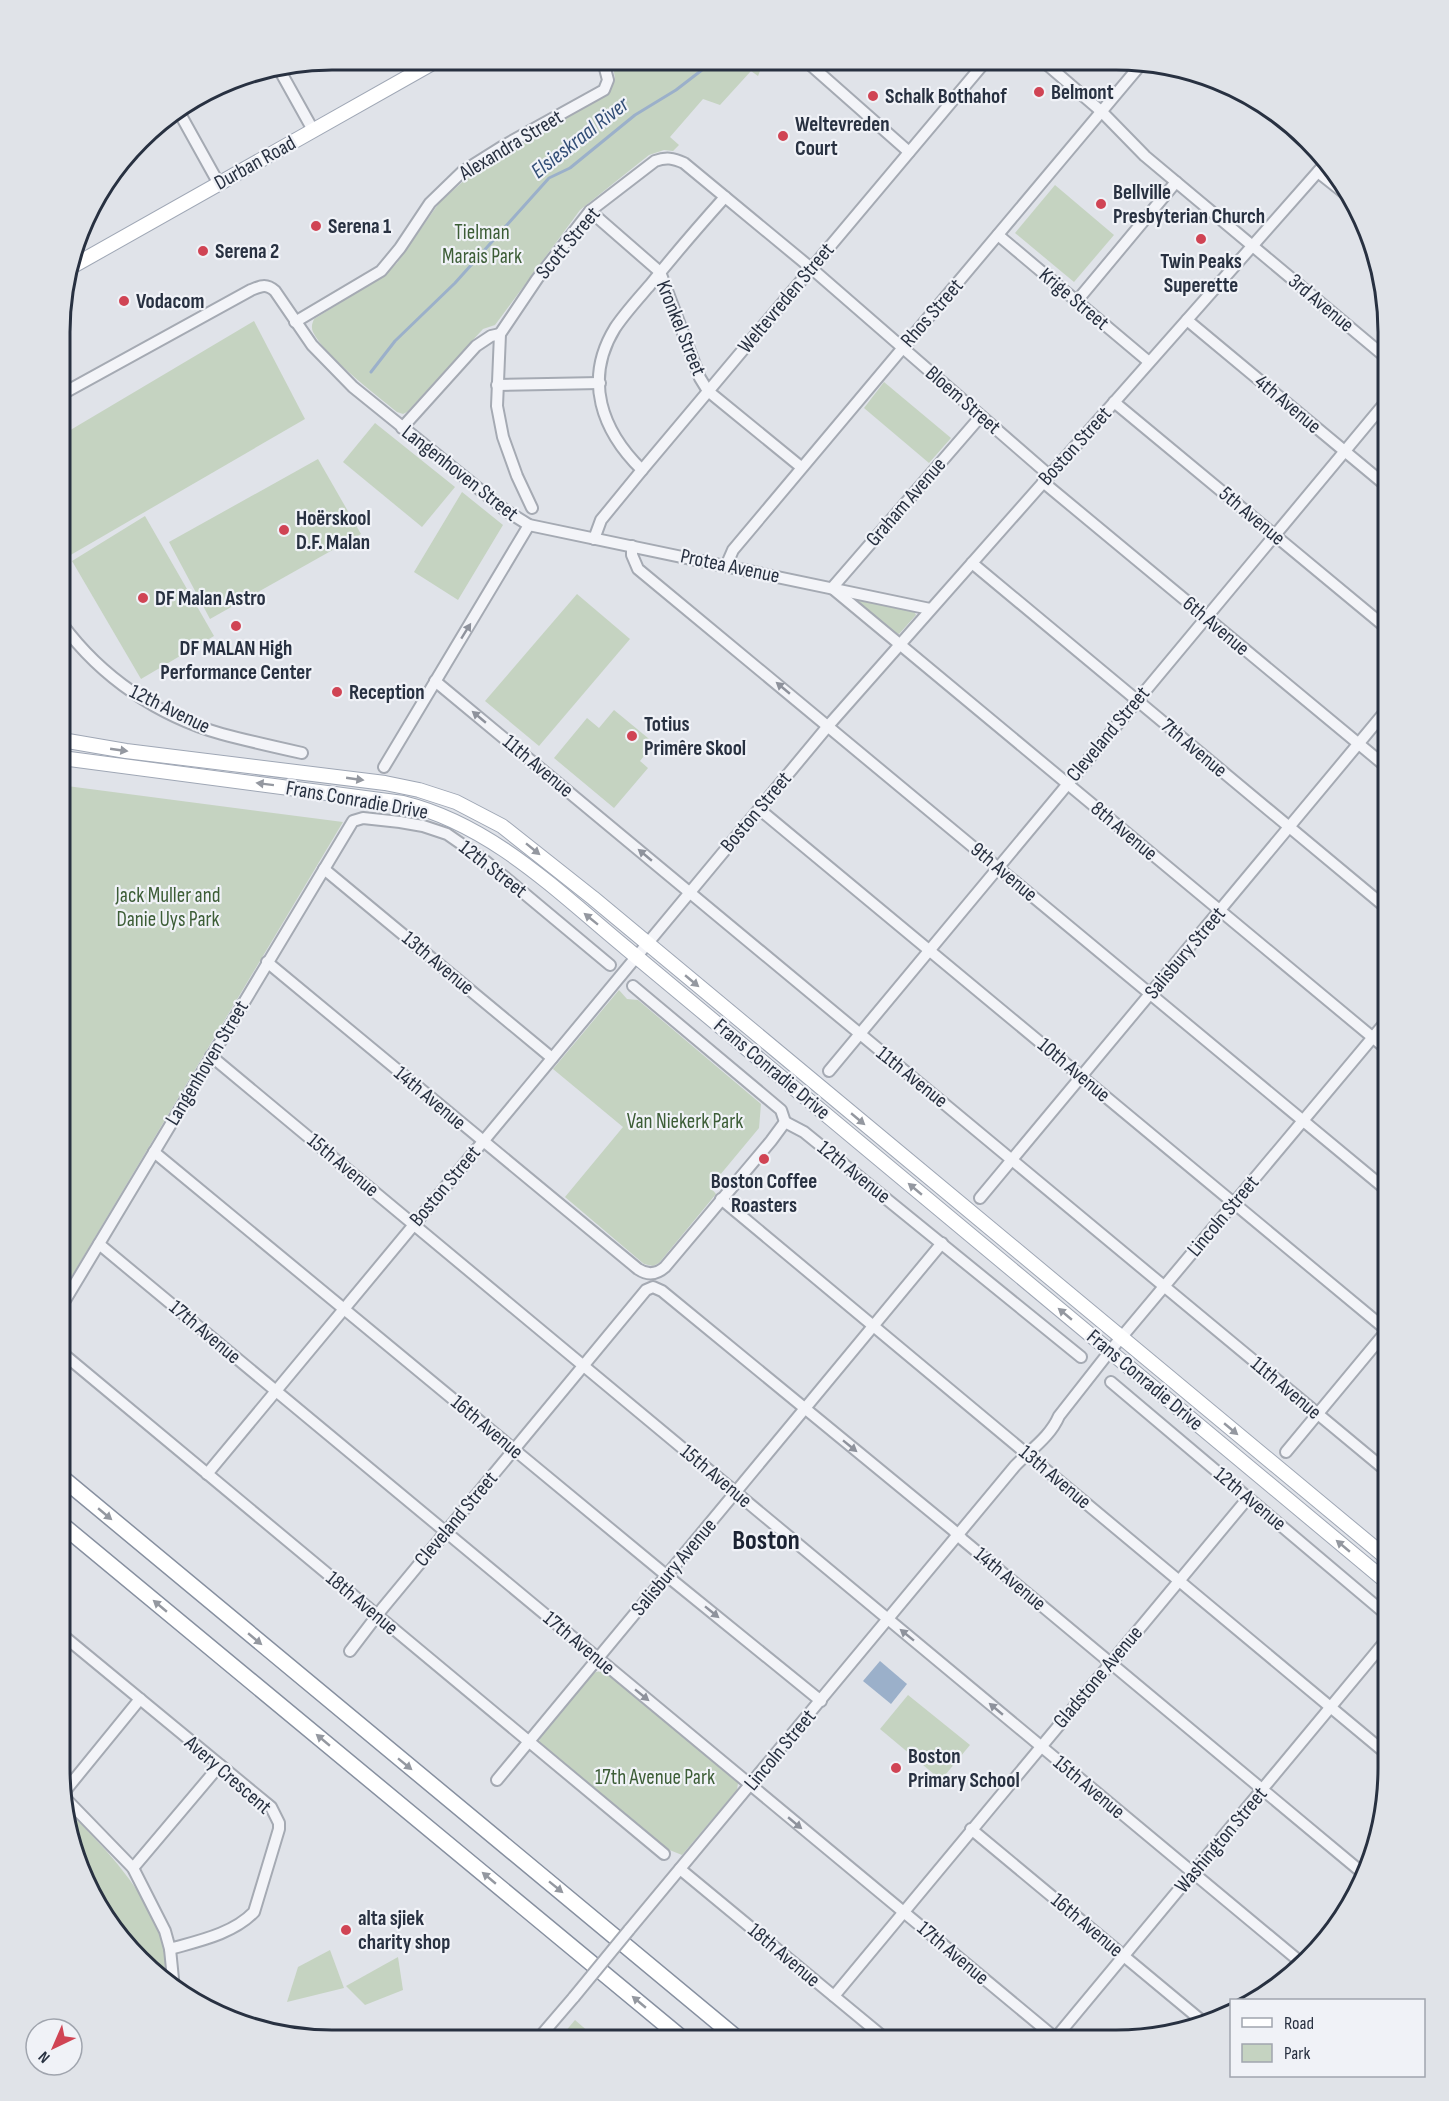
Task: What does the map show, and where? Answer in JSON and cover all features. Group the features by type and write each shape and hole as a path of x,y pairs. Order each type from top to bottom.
{"highway":[{"path":"70,1484 727,2030"},
{"path":"70,1531 672,2030"}],"main road":[{"name":"Durban Road","path":"80,262 420,70"},
{"name":"Frans Conradie Drive","path":"70,742 385,783 419,790 480,813 512,833 647,943 1378,1550"},
{"name":"Frans Conradie Drive","path":"70,759 379,799 416,806 476,831 512,854 636,956 1378,1575"}],"street":[{"name":"Alexandra Street","path":"296,322 381,271 430,203 462,172 604,90 608,80 605,70"},
{"path":"816,70 909,152"},
{"name":"Weltevreden Street","path":"594,539 601,520 978,70"},
{"name":"3rd Avenue","path":"1053,70 1102,112 1131,143 1176,182 1378,351"},
{"name":"Rhos Street","path":"726,566 733,550 801,467 1135,71"},
{"path":"283,76 313,130"},
{"path":"182,118 219,184"},
{"name":"Scott Street","path":"402,428 476,346 490,336 500,334 537,279 590,211 654,161 674,158 684,162"},
{"name":"Bloem Street","path":"684,162 811,268 981,416 1046,478"},
{"name":"Boston Street","path":"207,1474 828,726 1321,169"},
{"path":"1076,302 1176,182"},
{"path":"642,470 621,448 609,428 602,406 600,383 602,361 615,329 724,197"},
{"name":"Kronkel Street","path":"590,211 660,273 700,378 708,391 801,467"},
{"name":"Krige Street","path":"998,235 1149,362"},
{"name":"Langenhoven Street","path":"70,390 251,290 264,285 270,286 312,345 353,387 506,510 529,525 384,767"},
{"name":"4th Avenue","path":"1187,320 1378,479"},
{"path":"500,334 497,406 503,437 532,508"},
{"path":"497,384 600,383"},
{"name":"5th Avenue","path":"1114,402 1378,621"},
{"name":"Cleveland Street","path":"829,1071 1378,411"},
{"name":"Graham Avenue","path":"832,588 981,416"},
{"name":"6th Avenue","path":"1046,478 1206,617 1378,761"},
{"name":"Protea Avenue","path":"529,525 930,609"},
{"name":"9th Avenue","path":"632,546 632,555 638,568 1378,1183"},
{"name":"7th Avenue","path":"972,563 1378,901"},
{"name":"8th Avenue","path":"832,588 1378,1042"},
{"name":"12th Avenue","path":"70,636 98,665 136,696 179,718 220,733 302,753"},
{"name":"11th Avenue","path":"435,681 1378,1464"},
{"name":"Salisbury Street","path":"980,1198 1378,720"},
{"name":"10th Avenue","path":"759,809 1378,1322"},
{"name":"12th Street","path":"355,820 363,818 423,826 453,838 483,859 610,965"},
{"name":"Langenhoven Street","path":"70,1292 349,826 355,820"},
{"name":"13th Avenue","path":"324,868 552,1058"},
{"name":"14th Avenue","path":"267,962 638,1269 651,1274 665,1267 722,1199"},
{"name":"12th Avenue","path":"633,986 781,1110 785,1122 804,1132 1081,1357"},
{"name":"Lincoln Street","path":"546,2030 1024,1455 1054,1426 1059,1416 1110,1351 1378,1030"},
{"name":"15th Avenue","path":"212,1056 1297,1959"},
{"path":"722,1199 785,1122"},
{"name":"16th Avenue","path":"154,1152 821,1701"},
{"name":"13th Avenue","path":"722,1199 1024,1455 1378,1746"},
{"name":"Salisbury Avenue","path":"497,1780 942,1243"},
{"name":"17th Avenue","path":"99,1245 751,1784 1044,2030"},
{"name":"Cleveland Street","path":"350,1651 445,1532 646,1290 653,1287"},
{"name":"14th Avenue","path":"653,1287 662,1291 953,1530 957,1536 1359,1870"},
{"path":"1286,1452 1378,1342"},
{"name":"18th Avenue","path":"70,1360 664,1854"},
{"name":"12th Avenue","path":"1111,1382 1378,1608"},
{"name":"Gladstone Avenue","path":"834,1996 1248,1498"},
{"name":"Avery Crescent","path":"70,1642 271,1807 279,1823 254,1912 248,1918 204,1940 170,1949"},
{"name":"Washington Street","path":"1064,2030 1378,1650"},
{"path":"71,1784 140,1699"},
{"path":"133,1868 220,1765"},
{"path":"74,1807 133,1868 157,1915 170,1949 173,1976"},
{"name":"16th Avenue","path":"971,1829 1198,2018"},
{"name":"18th Avenue","path":"680,1869 875,2030"}],"green space":[{"name":"Tielman Marais Park","path":"614,70 760,70 758,76 751,71 720,105 703,99 670,137 679,145 673,151 664,150 649,155 580,210 495,325 483,329 407,412 403,414 397,412 328,352 313,332 314,319 382,277 397,263 439,203 477,169 607,95 615,78"},
{"path":"1055,185 1114,235 1074,282 1015,233"},
{"path":"254,321 305,419 70,555 70,430"},
{"path":"884,382 951,438 929,463 864,408"},
{"path":"375,423 455,487 422,527 343,462"},
{"path":"318,459 361,534 210,619 169,542"},
{"path":"462,492 503,525 458,600 414,572"},
{"name":"DF Malan Astro","path":"145,516 214,636 141,679 72,561"},
{"path":"577,594 630,639 539,746 485,701"},
{"path":"860,599 914,611 916,615 899,634 895,633 858,602"},
{"path":"614,710 654,743 640,761 648,768 614,808 554,758 587,718 599,728"},
{"name":"Jack Muller and Danie Uys Park","path":"70,786 343,822 70,1279"},
{"name":"Van Niekerk Park","path":"619,990 627,999 638,1000 761,1104 759,1128 710,1187 716,1194 659,1263 653,1266 644,1264 565,1197 623,1127 553,1069"},
{"name":"17th Avenue Park","path":"602,1671 738,1783 737,1790 682,1855 667,1849 645,1832 539,1743 540,1736 591,1675"},
{"path":"908,1695 970,1745 941,1780 880,1729"},
{"path":"76,1819 111,1856 146,1904 155,1922 166,1957 168,1972 135,1941 115,1914 90,1869 79,1837"},
{"path":"330,1950 344,1988 287,2002 298,1967"},
{"path":"398,1957 403,1990 365,2005 346,1986"},
{"path":"575,2020 586,2030 567,2030"}],"water":[{"path":"880,1661 907,1684 891,1704 863,1681"}],"waterway":[{"name":"Elsieskraal River","path":"371,372 395,341 455,283 549,178 570,168 635,115 676,90 702,70"}],"place":[{"name":"Belmont","path":"1039,92"},
{"name":"Schalk Bothahof","path":"873,96"},
{"name":"Weltevreden Court","path":"783,136"},
{"name":"Bellville Presbyterian Church","path":"1101,204"},
{"name":"Serena 1","path":"316,226"},
{"name":"Twin Peaks Superette","path":"1201,239"},
{"name":"Serena 2","path":"203,251"},
{"name":"Vodacom","path":"124,301"},
{"name":"Hoërskool D.F. Malan","path":"284,530"},
{"name":"DF Malan Astro","path":"143,598"},
{"name":"DF MALAN High Performance Center","path":"236,626"},
{"name":"Reception","path":"337,692"},
{"name":"Totius Primêre Skool","path":"632,736"},
{"name":"Boston Coffee Roasters","path":"764,1159"},
{"name":"Boston Primary School","path":"896,1768"},
{"name":"alta sjiek charity shop","path":"346,1930"}],"district":[{"name":"Boston","path":"766,1541"}]}
